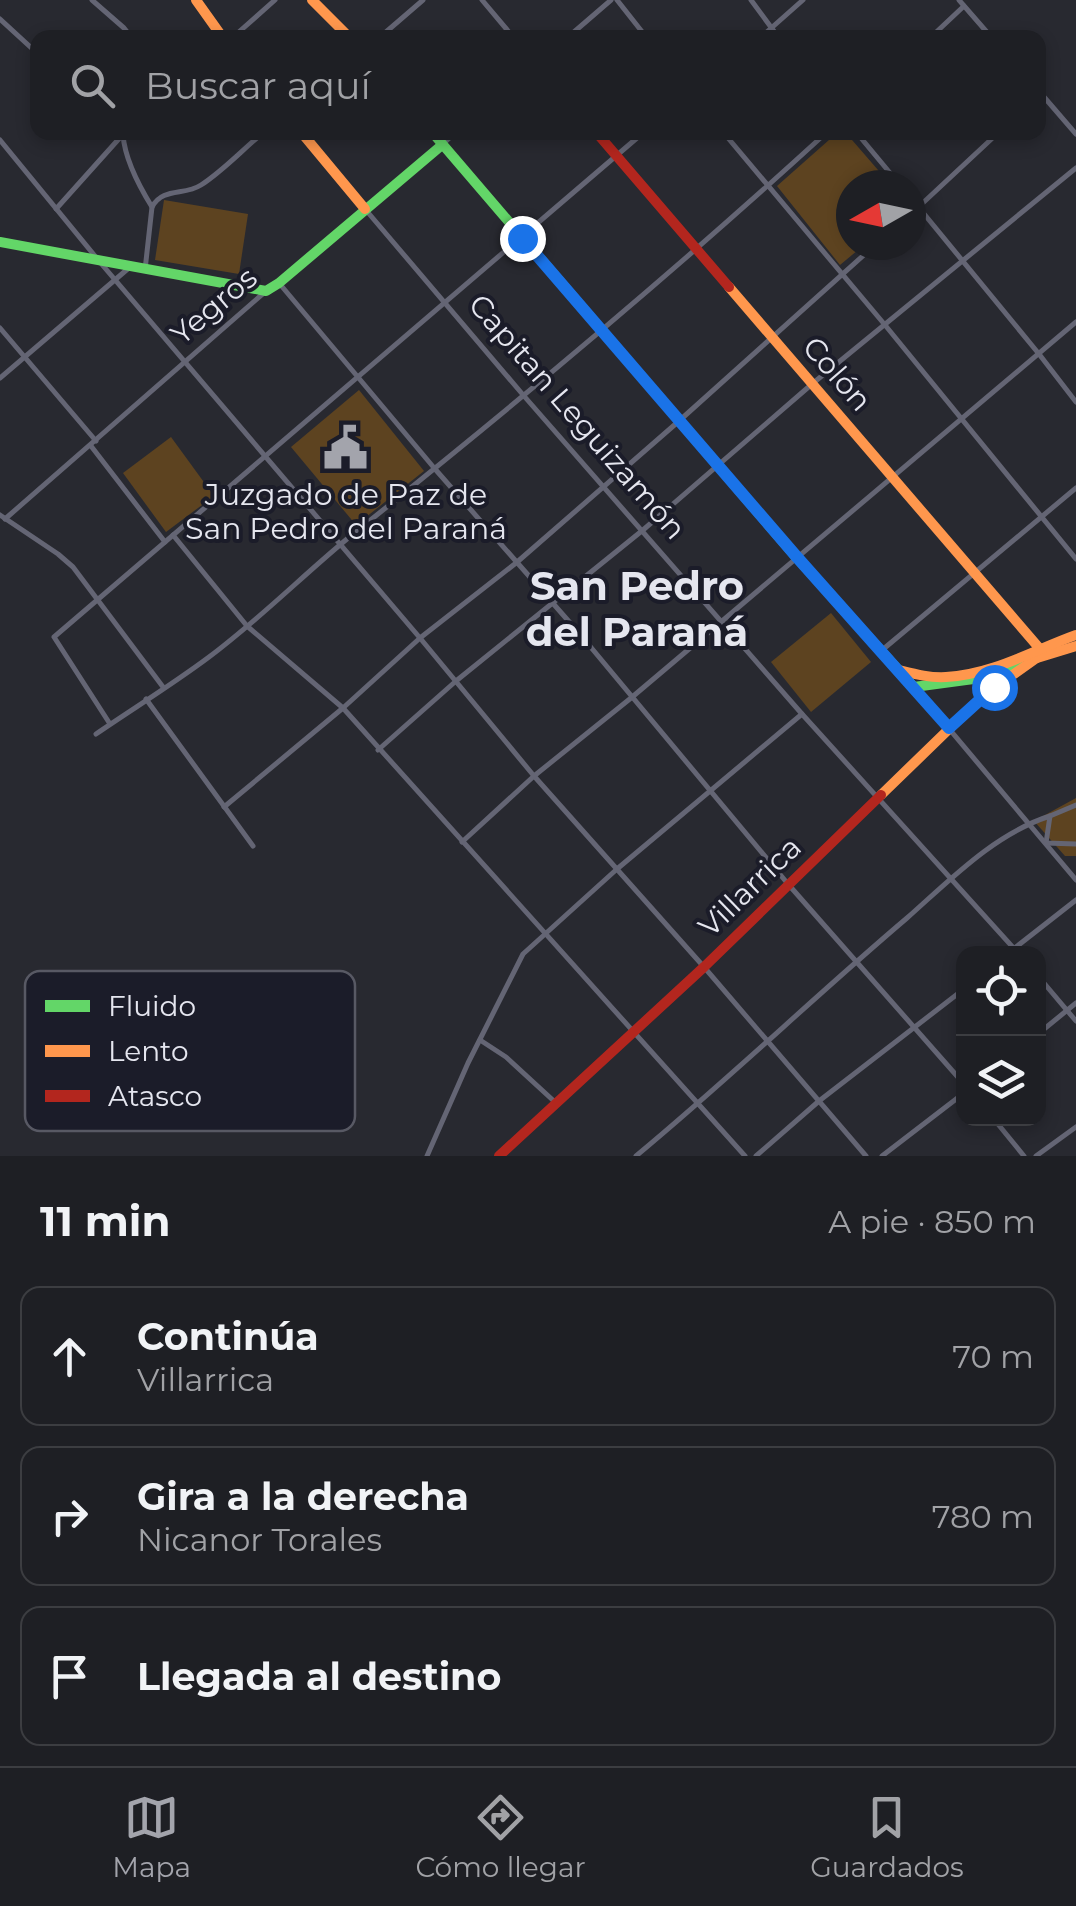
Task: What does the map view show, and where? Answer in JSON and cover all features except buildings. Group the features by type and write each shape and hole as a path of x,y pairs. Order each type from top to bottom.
{"street":[{"path":"92,0 122,30"},
{"path":"196,0 217,30"},
{"path":"241,30 274,0"},
{"path":"312,0 342,30"},
{"path":"387,30 423,0"},
{"path":"482,0 507,30"},
{"path":"577,30 614,0 639,30"},
{"path":"750,0 772,28"},
{"path":"770,30 803,0"},
{"path":"937,30 961,3 985,30"},
{"path":"0,19 30,47"},
{"path":"1046,101 1076,134"},
{"path":"0,140 534,776 866,1156"},
{"path":"56,209 117,140"},
{"path":"123,140 142,192 152,207"},
{"path":"145,270 152,207 157,198 200,186 255,140"},
{"name":"Capitan Leguizamón","path":"308,140 524,396 802,714 1013,946"},
{"path":"438,140 796,556 914,686 1076,880"},
{"name":"Yegros","path":"3,517 447,140"},
{"name":"Colón","path":"603,140 1039,653"},
{"path":"110,724 54,637 635,140"},
{"path":"730,140 1076,560"},
{"path":"96,734 209,657 697,250 818,140"},
{"path":"863,140 888,170"},
{"path":"926,200 990,140"},
{"path":"378,750 812,384 1076,168"},
{"path":"926,216 1076,402"},
{"path":"0,242 266,290"},
{"path":"224,807 420,638 516,563 857,260"},
{"path":"0,378 130,267"},
{"path":"279,282 788,884 956,1075"},
{"path":"462,842 534,776 1076,322"},
{"path":"0,328 94,443 165,542"},
{"path":"881,651 1076,488"},
{"path":"3,517 66,560 99,598 163,688"},
{"path":"173,535 246,626 343,708 745,1156"},
{"name":"Villarrica","path":"914,686 981,678 1076,635"},
{"name":"Villarrica","path":"897,669 916,676 959,677 1076,646"},
{"name":"Villarrica","path":"499,1156 704,967 949,728 1039,653"},
{"path":"146,699 253,846"},
{"path":"427,1156 523,954 617,869 802,714"},
{"path":"636,1156 972,862 1029,822 1076,805"},
{"path":"1046,843 1050,816"},
{"path":"1046,843 1076,844"},
{"path":"1022,946 1076,900"},
{"path":"1046,986 1076,1021"},
{"path":"756,1156 819,1101 956,995"},
{"path":"1046,1028 1076,1004"},
{"path":"480,1040 506,1057 556,1104"},
{"path":"882,1156 956,1100"},
{"path":"999,1126 1024,1156"},
{"path":"1036,1156 1076,1126"}],"shaded area":[{"path":"829,140 852,140 878,170 836,170 836,260 777,186"},
{"path":"164,200 248,214 239,274 155,260"},
{"path":"359,390 424,471 356,525 291,447"},
{"path":"171,437 214,496 166,532 123,473"},
{"path":"831,613 871,662 811,712 771,662"},
{"path":"1076,798 1076,856 1065,856 1034,821"}],"traffic: fast":[{"path":"439,140 796,557 914,687 981,678 1020,665"},
{"path":"0,242 266,291 442,145"}],"traffic: slow":[{"path":"196,0 217,30"},
{"path":"312,0 342,30"},
{"path":"308,140 365,209"},
{"path":"729,287 1040,649 1038,657 983,696 881,795"},
{"path":"899,670 934,677 963,675 996,667 1076,635"},
{"path":"1037,658 1076,646"}],"traffic: jam":[{"path":"603,140 729,287"},
{"path":"499,1156 704,967 881,795"}],"place":[{"name":"Juzgado de Paz de San Pedro del Paraná","path":"346,448"}],"district":[{"name":"San Pedro del Paraná","path":"637,609"}],"route":[{"path":"522,238 949,728 994,687"}]}
